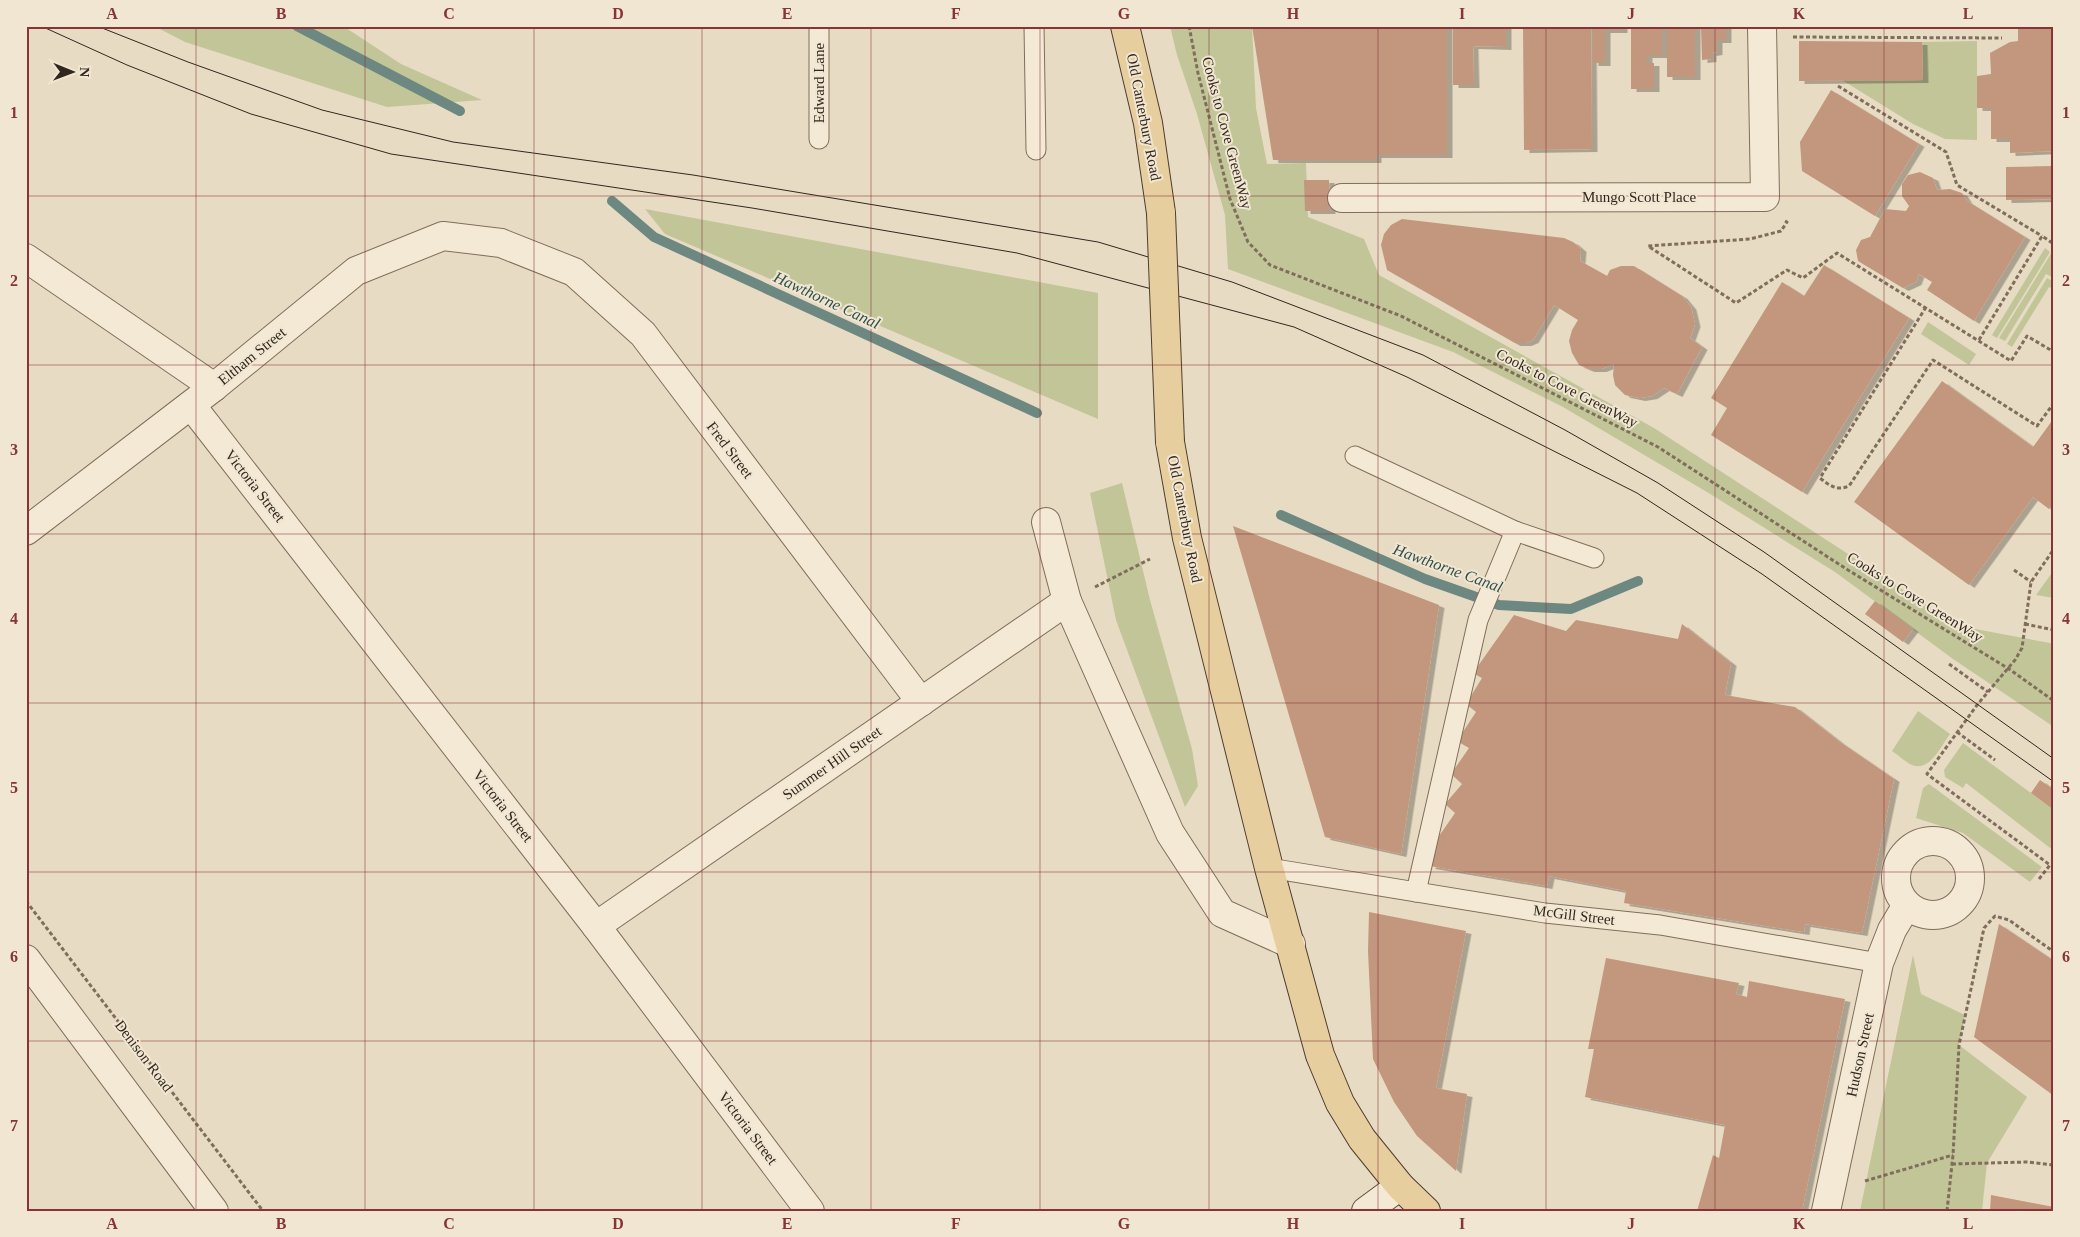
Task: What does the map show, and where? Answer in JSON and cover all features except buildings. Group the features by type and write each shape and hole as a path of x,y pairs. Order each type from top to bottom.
{"main road":[{"name":"Old Canterbury Road","path":"1125,26 1148,123 1162,213 1170,442 1185,530 1269,868 1320,1055 1340,1103 1362,1139 1400,1186 1426,1211"}],"street":[{"path":"1765,197 1773,32"},
{"name":"Mungo Scott Place","path":"1342,198 1765,197"},
{"name":"Eltham Street","path":"26,531 214,387 356,271 443,236 501,244"},
{"name":"Fred Street","path":"501,244 574,272 643,334 921,702"},
{"path":"26,258 214,387"},
{"name":"Victoria Street","path":"191,405 596,926 810,1211"},
{"path":"1046,522 1067,601 1170,833 1222,913 1290,944"},
{"name":"Summer Hill Street","path":"596,926 1067,601"},
{"name":"Hudson Street","path":"1828,1201 1879,963 1892,930 1907,905"},
{"path":"26,959 214,1211"},
{"path":"1366,1211 1400,1186"}],"lane":[{"name":"Edward Lane","path":"819,26 819,140"},
{"path":"1034,26 1036,150"},
{"path":"1354,456 1515,531 1594,558"},
{"path":"1416,892 1478,620 1515,531"},
{"name":"McGill Street","path":"1269,868 1545,913 1660,925 1879,963"}],"path":[{"name":"Cooks to Cove GreenWay","path":"1188,26 1230,199 1248,242 1270,265 1401,316 1658,447 1848,570 2016,673 2054,700"},
{"path":"1773,32 2002,38"},
{"path":"1838,86 1946,152 1957,186 2054,244"},
{"path":"1765,197 1769,212 1787,222 1781,230 1750,239 1648,246 1736,303 1786,270 1803,278 1837,253 2011,361 2027,336 2054,352"},
{"path":"1979,340 2042,236"},
{"path":"1926,307 1820,478 1832,487 1842,489 1849,486 1933,360 2037,426 2054,403"},
{"path":"2039,879 2052,865 1927,774 1988,692 2009,669 2022,648 2031,582 2054,549"},
{"path":"1067,601 1150,559"},
{"path":"2014,570 2031,582"},
{"path":"2026,624 2054,630"},
{"path":"1950,664 1988,692"},
{"path":"1957,732 1995,760"},
{"name":"Denison Road","path":"26,901 262,1211"},
{"path":"1947,1211 1953,1155 1959,1045 1984,928 1994,916 2009,920 2054,952"},
{"path":"1828,1201 1953,1155"},
{"path":"1952,1164 2026,1162 2054,1165"}],"green space":[{"path":"154,26 343,26 401,64 482,100 387,107 185,42"},
{"path":"1170,26 1252,26 1256,108 1267,164 1306,163 1308,217 1364,239 1379,275 1654,428 1959,626 2050,643 2054,646 2054,727 1953,659 1835,572 1707,492 1563,407 1453,352 1228,269 1225,215"},
{"path":"1977,41 1977,140 1945,139 1913,124 1842,80 1923,80 1922,42"},
{"path":"645,209 1098,293 1098,419 665,234"},
{"path":"2045,248 2050,252 1997,338 1992,335"},
{"path":"2052,252 2054,278 2046,274 2005,341 1999,338"},
{"path":"2047,278 2054,282 2054,289 2049,287 2012,347 2007,344"},
{"path":"1928,322 1976,354 1969,365 1921,334"},
{"path":"1122,483 1150,600 1192,749 1198,786 1185,807 1116,620 1090,493"},
{"path":"2054,570 2054,598 2036,595"},
{"path":"1918,711 1950,734 1930,761 1918,766 1909,764 1892,751"},
{"path":"1963,743 2054,810 2054,851 1966,783 1963,788 1945,777 1944,770"},
{"path":"1929,784 2042,867 2030,882 1963,833 1916,818 1923,788"},
{"path":"1913,955 1921,994 1965,1015 1959,1045 2027,1097 1987,1163 1982,1211 1860,1211"}],"waterway":[{"name":"Hawthorne Canal","path":"297,26 460,111"},
{"name":"Hawthorne Canal","path":"612,201 654,237 1037,413"},
{"name":"Hawthorne Canal","path":"1281,515 1425,579 1499,605 1571,609 1638,581"}],"tram line":[{"path":"41,26 127,65 251,114 391,154 752,208 1017,253 1294,327 1407,377 1637,493 1762,574 2054,782"},
{"path":"97,26 188,62 322,110 453,142 693,175 1098,242 1232,282 1423,355 1565,430 1658,483 1764,552 2054,759"}]}
